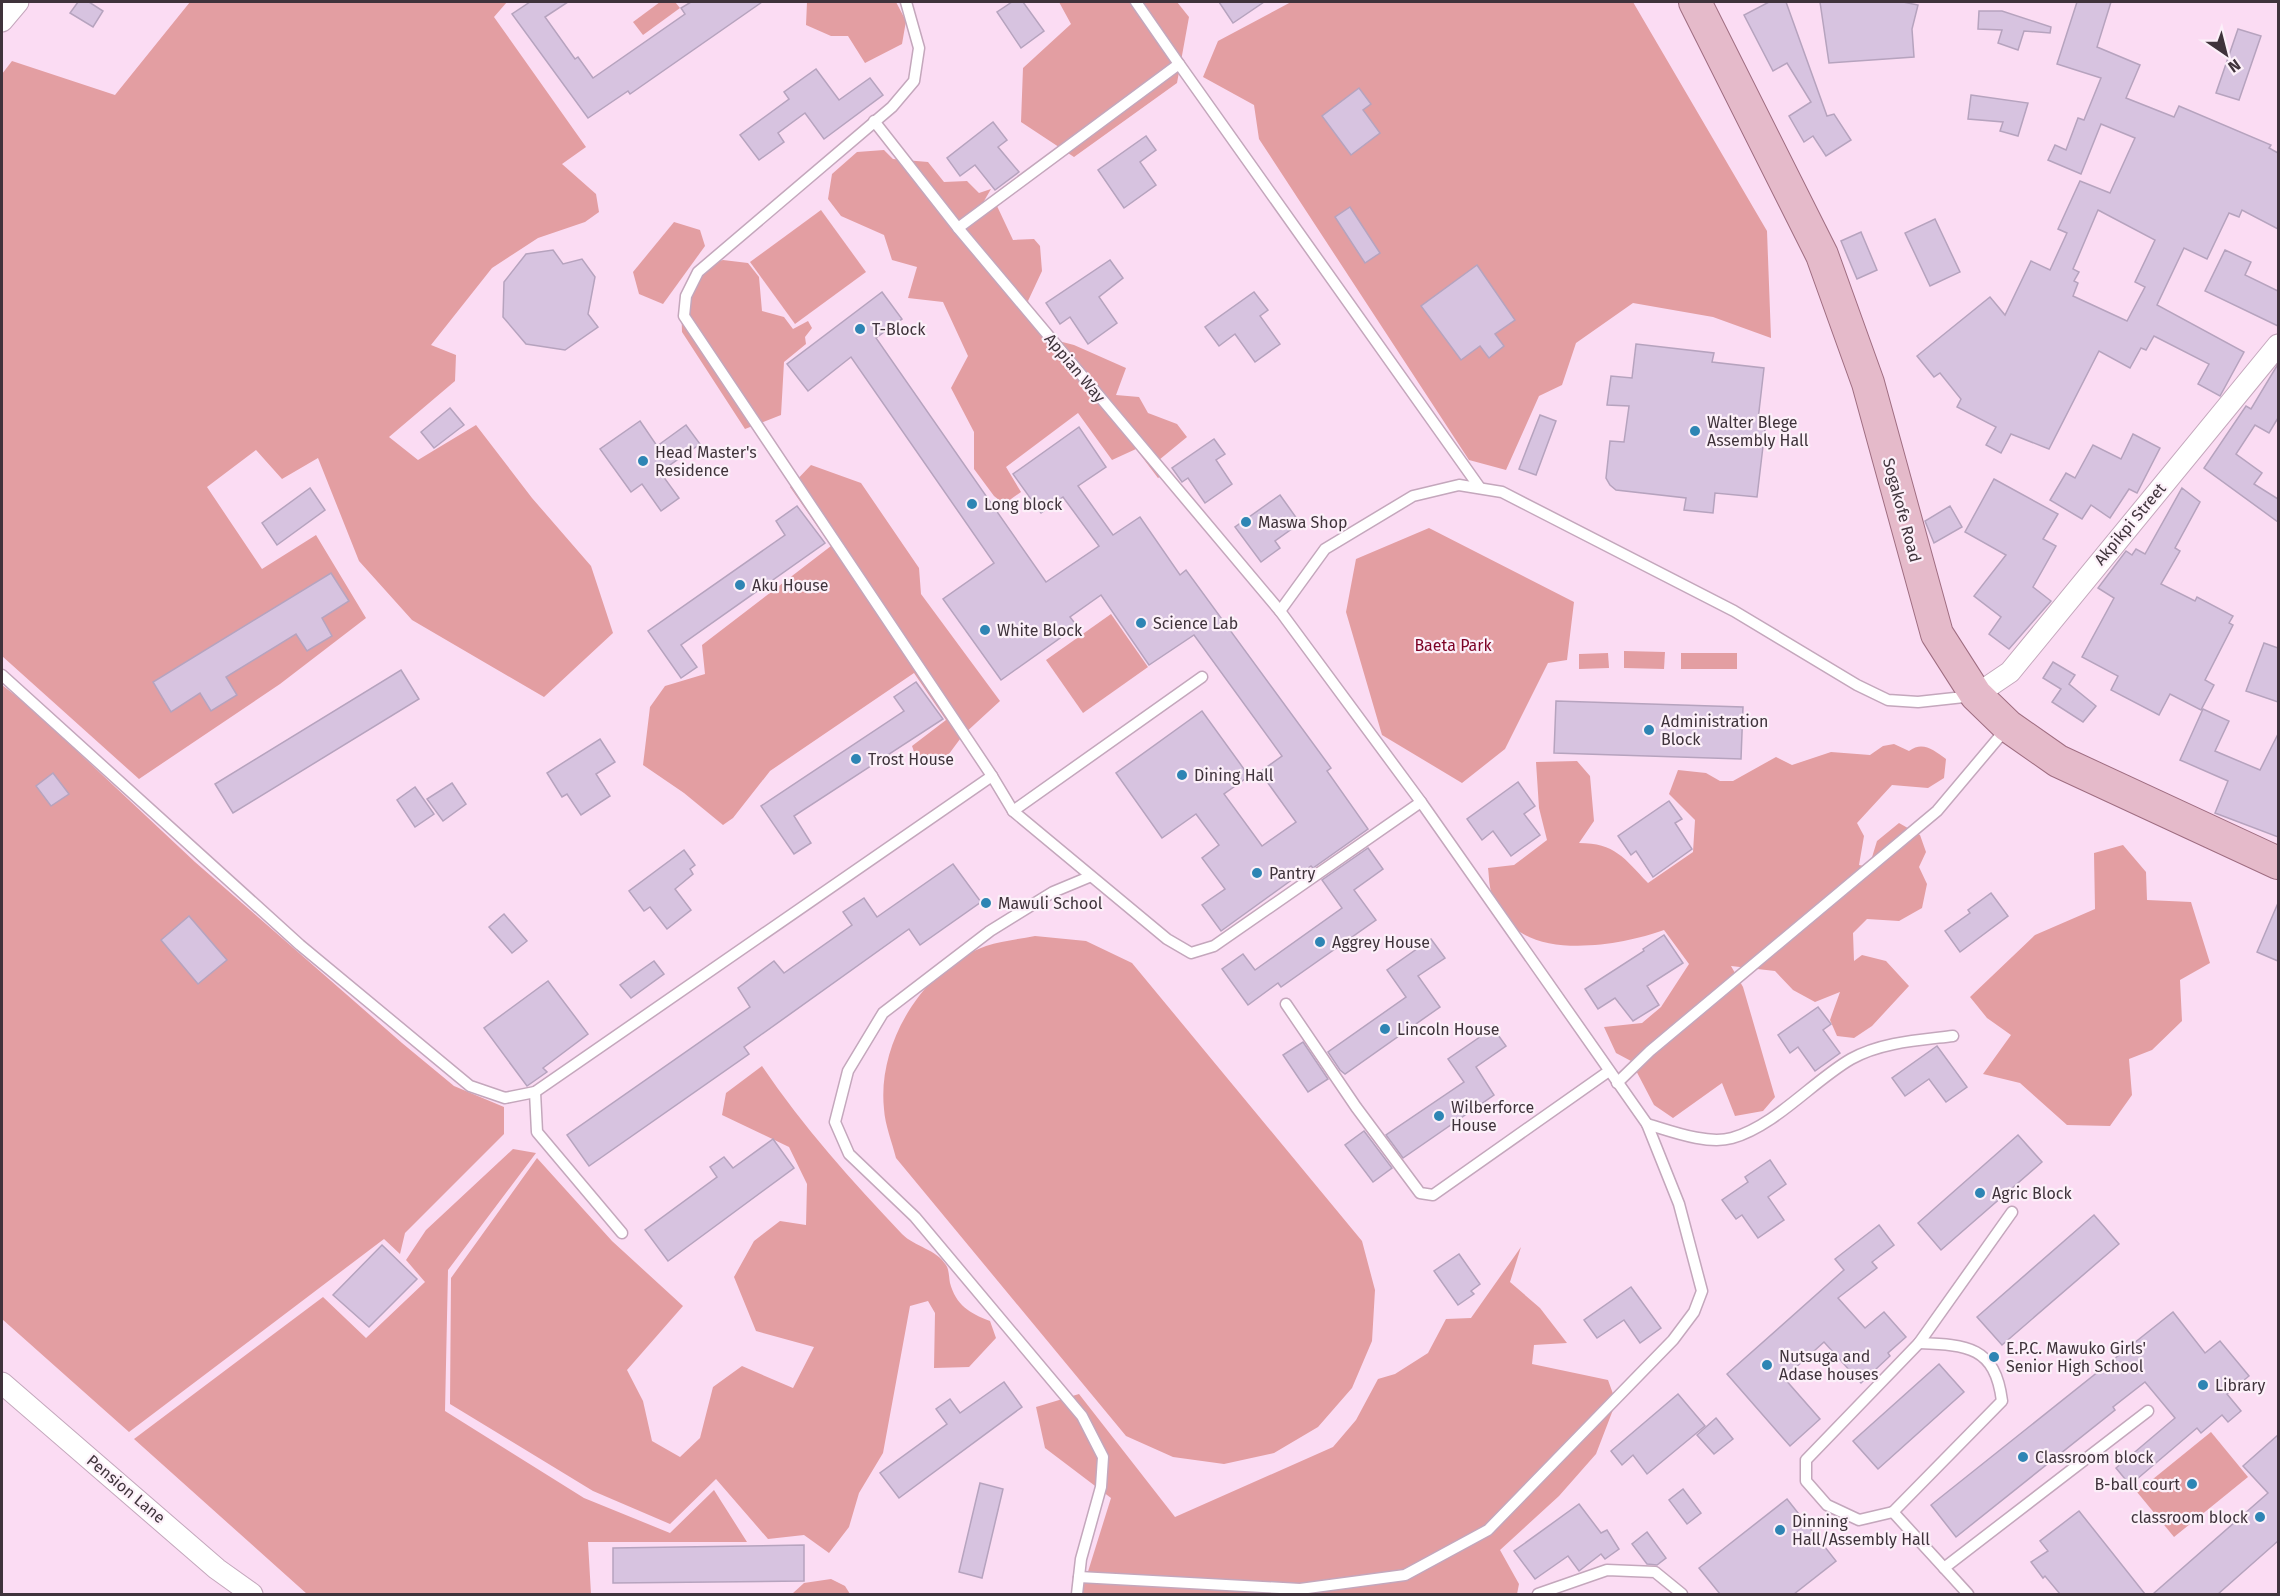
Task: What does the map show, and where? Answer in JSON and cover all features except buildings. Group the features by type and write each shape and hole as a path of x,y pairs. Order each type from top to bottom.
{"main road":[{"name":"Sogakofe Road","path":"1697,2 1822,255 1868,383 1936,633 1976,695 2008,726 2058,761 2278,861"}],"street":[{"path":"2,21 18,2"},
{"name":"Akpikpi Street","path":"1976,695 2010,672 2278,345"},
{"name":"Pension Lane","path":"2,1383 217,1569 252,1594"}],"lane":[{"path":"906,2 919,48 914,81 892,107 699,272 686,296 684,316 992,776 1013,811 1089,877 1167,939 1191,953 1214,946 1421,802"},
{"path":"1136,2 1480,488"},
{"path":"958,228 1179,64"},
{"name":"Appian Way","path":"874,121 958,228 1280,611 1421,802 1647,1124 1679,1204 1702,1291 1695,1312 1673,1340 1488,1530 1405,1575 1300,1589 1079,1577"},
{"path":"1280,611 1325,549 1413,496 1459,485 1502,492 1734,611 1857,685 1888,700 1918,702 1976,695"},
{"path":"2,675 300,945 470,1086 505,1098 535,1092 992,776"},
{"path":"1013,811 1202,677"},
{"path":"1617,1083 1677,1028 1937,811 2008,726"},
{"path":"1077,1594 1081,1559 1101,1487 1103,1457 1082,1416 915,1217 849,1154 835,1122 848,1071 883,1014 990,931 1053,892 1089,877"},
{"path":"1286,1004 1356,1107 1420,1193 1433,1195 1609,1071"},
{"path":"1647,1124 1689,1137 1731,1138 1769,1119 1852,1058 1897,1043 1953,1036"},
{"path":"535,1092 537,1132 622,1233"},
{"path":"1919,1343 1960,1344 1985,1357 1999,1379 2002,1401 1893,1512 1859,1520 1827,1505 1806,1481 1806,1460 1919,1343 2012,1212"},
{"path":"1944,1568 2148,1411"},
{"path":"1893,1512 1968,1594"},
{"path":"1538,1594 1607,1570 1654,1572 1682,1594"}],"green space":[{"path":"190,2 507,2 494,17 586,147 562,164 596,194 599,212 585,222 538,238 492,268 431,345 456,355 455,381 389,437 418,460 476,425 532,498 591,566 613,633 544,697 412,620 359,561 318,458 282,479 256,450 207,487 262,569 316,535 366,618 280,684 139,779 2,656 2,74 12,61 115,95"},
{"path":"660,2 675,2 680,8 643,35 633,22"},
{"path":"807,2 896,2 906,21 902,44 865,63 848,36 831,36 806,25"},
{"path":"1059,2 1177,2 1189,17 1177,83 1074,157 1021,122 1023,68 1071,24"},
{"path":"1291,2 1633,2 1767,231 1771,338 1713,317 1633,303 1576,343 1562,385 1539,396 1506,470 1469,460 1259,139 1254,105 1203,77 1218,41"},
{"path":"884,150 893,159 928,162 944,182 967,181 979,193 991,189 984,201 997,206 1013,240 1034,239 1040,246 1042,271 1028,301 1047,338 1074,345 1126,368 1116,395 1139,397 1148,413 1177,424 1187,437 1159,460 1167,472 1158,478 1136,449 1112,460 1078,413 1006,467 1021,492 1004,504 994,496 974,469 974,432 951,388 968,356 943,302 908,298 917,267 892,260 884,235 841,216 828,199 832,174 857,152"},
{"path":"821,210 866,272 795,324 750,262"},
{"path":"674,222 700,230 705,246 663,304 639,294 633,272"},
{"path":"723,260 748,263 759,277 762,311 784,317 793,329 808,321 812,328 805,337 806,344 784,362 781,415 745,429 682,332 681,301 697,268"},
{"path":"811,465 861,483 919,568 921,594 1000,701 963,735 943,762 918,763 912,746 946,720 914,673 770,771 733,818 723,825 684,793 643,765 650,707 665,686 705,674 702,645 831,546 790,487"},
{"name":"Baeta Park","path":"1429,528 1574,602 1567,660 1548,663 1505,749 1462,783 1382,735 1346,612 1356,559"},
{"path":"1111,614 1148,667 1083,713 1046,660"},
{"path":"1624,651 1665,652 1664,669 1624,668"},
{"path":"1608,653 1609,668 1579,669 1579,654"},
{"path":"1681,653 1737,653 1737,669 1681,669"},
{"path":"2,685 29,706 195,862 402,1043 454,1086 504,1107 504,1134 405,1233 400,1254 384,1239 129,1432 2,1319"},
{"path":"1894,744 1909,751 1919,747 1928,748 1946,759 1944,778 1928,788 1892,785 1857,823 1864,836 1859,865 1869,867 1877,841 1899,823 1920,835 1926,852 1919,867 1927,884 1922,908 1899,921 1867,919 1853,933 1854,961 1862,955 1886,961 1909,986 1872,1026 1854,1038 1837,1036 1830,1020 1840,992 1815,1002 1793,990 1775,971 1731,966 1743,987 1775,1097 1763,1111 1735,1116 1722,1083 1673,1118 1654,1105 1631,1061 1616,1053 1604,1027 1642,1023 1661,1007 1689,964 1664,930 1611,943 1572,946 1553,944 1520,932 1504,913 1491,891 1488,868 1514,865 1547,840 1539,808 1536,762 1577,761 1590,776 1594,821 1579,843 1610,849 1625,859 1648,883 1693,852 1695,820 1669,794 1678,770 1706,773 1720,781 1733,781 1776,757 1792,765 1831,752 1870,755 1883,746"},
{"path":"2123,845 2146,872 2147,900 2191,902 2210,963 2180,980 2182,1021 2152,1050 2129,1059 2132,1095 2110,1126 2067,1125 2020,1083 1983,1074 2011,1035 1987,1018 1970,997 2035,935 2095,909 2094,853"},
{"path":"1035,936 1086,941 1132,963 1362,1241 1375,1290 1372,1341 1352,1388 1318,1427 1274,1453 1224,1464 1173,1457 1126,1436 896,1158 884,1109 884,1084 888,1059 909,1011 942,971 963,957 992,944"},
{"path":"762,1066 811,1132 883,1214 907,1238 942,1260 947,1267 950,1283 960,1303 976,1315 990,1321 996,1338 969,1367 934,1368 935,1313 928,1301 910,1306 883,1453 859,1493 849,1527 829,1553 804,1535 768,1539 716,1479 670,1524 593,1491 450,1404 451,1278 537,1158 612,1241 683,1306 627,1370 643,1401 652,1441 680,1457 700,1438 713,1387 742,1366 793,1388 814,1347 756,1331 734,1277 754,1241 780,1221 806,1225 807,1184 789,1147 722,1115 726,1093"},
{"path":"513,1149 536,1153 448,1270 445,1411 584,1498 670,1533 714,1490 747,1542 588,1542 591,1594 307,1594 134,1439 323,1297 366,1338 425,1282 406,1260 426,1230"},
{"path":"1521,1247 1510,1282 1540,1308 1567,1343 1534,1345 1532,1364 1608,1380 1616,1402 1596,1454 1559,1496 1500,1550 1519,1584 1517,1594 1081,1594 1111,1498 1045,1448 1036,1407 1079,1394 1175,1517 1333,1447 1356,1420 1378,1379 1395,1374 1428,1353 1446,1319 1471,1318"},
{"name":"B-ball court","path":"2211,1432 2248,1477 2174,1537 2137,1492"},
{"path":"831,1579 845,1586 850,1594 792,1594 804,1583"}],"place":[{"name":"T-Block","path":"860,329"},
{"name":"Walter Blege Assembly Hall","path":"1695,431"},
{"name":"Head Master's Residence","path":"643,461"},
{"name":"Long block","path":"972,504"},
{"name":"Maswa Shop","path":"1246,522"},
{"name":"Aku House","path":"740,585"},
{"name":"Science Lab","path":"1141,623"},
{"name":"White Block","path":"985,630"},
{"name":"Administration Block","path":"1649,730"},
{"name":"Trost House","path":"856,759"},
{"name":"Dining Hall","path":"1182,775"},
{"name":"Pantry","path":"1257,873"},
{"name":"Mawuli School","path":"986,903"},
{"name":"Aggrey House","path":"1320,942"},
{"name":"Lincoln House","path":"1385,1029"},
{"name":"Wilberforce House","path":"1439,1116"},
{"name":"Agric Block","path":"1980,1193"},
{"name":"E.P.C. Mawuko Girls' Senior High School","path":"1994,1357"},
{"name":"Nutsuga and Adase houses","path":"1767,1365"},
{"name":"Library","path":"2203,1385"},
{"name":"Classroom block","path":"2023,1457"},
{"name":"B-ball court","path":"2192,1484"},
{"name":"classroom block","path":"2260,1517"},
{"name":"Dinning Hall/Assembly Hall","path":"1780,1530"}]}
